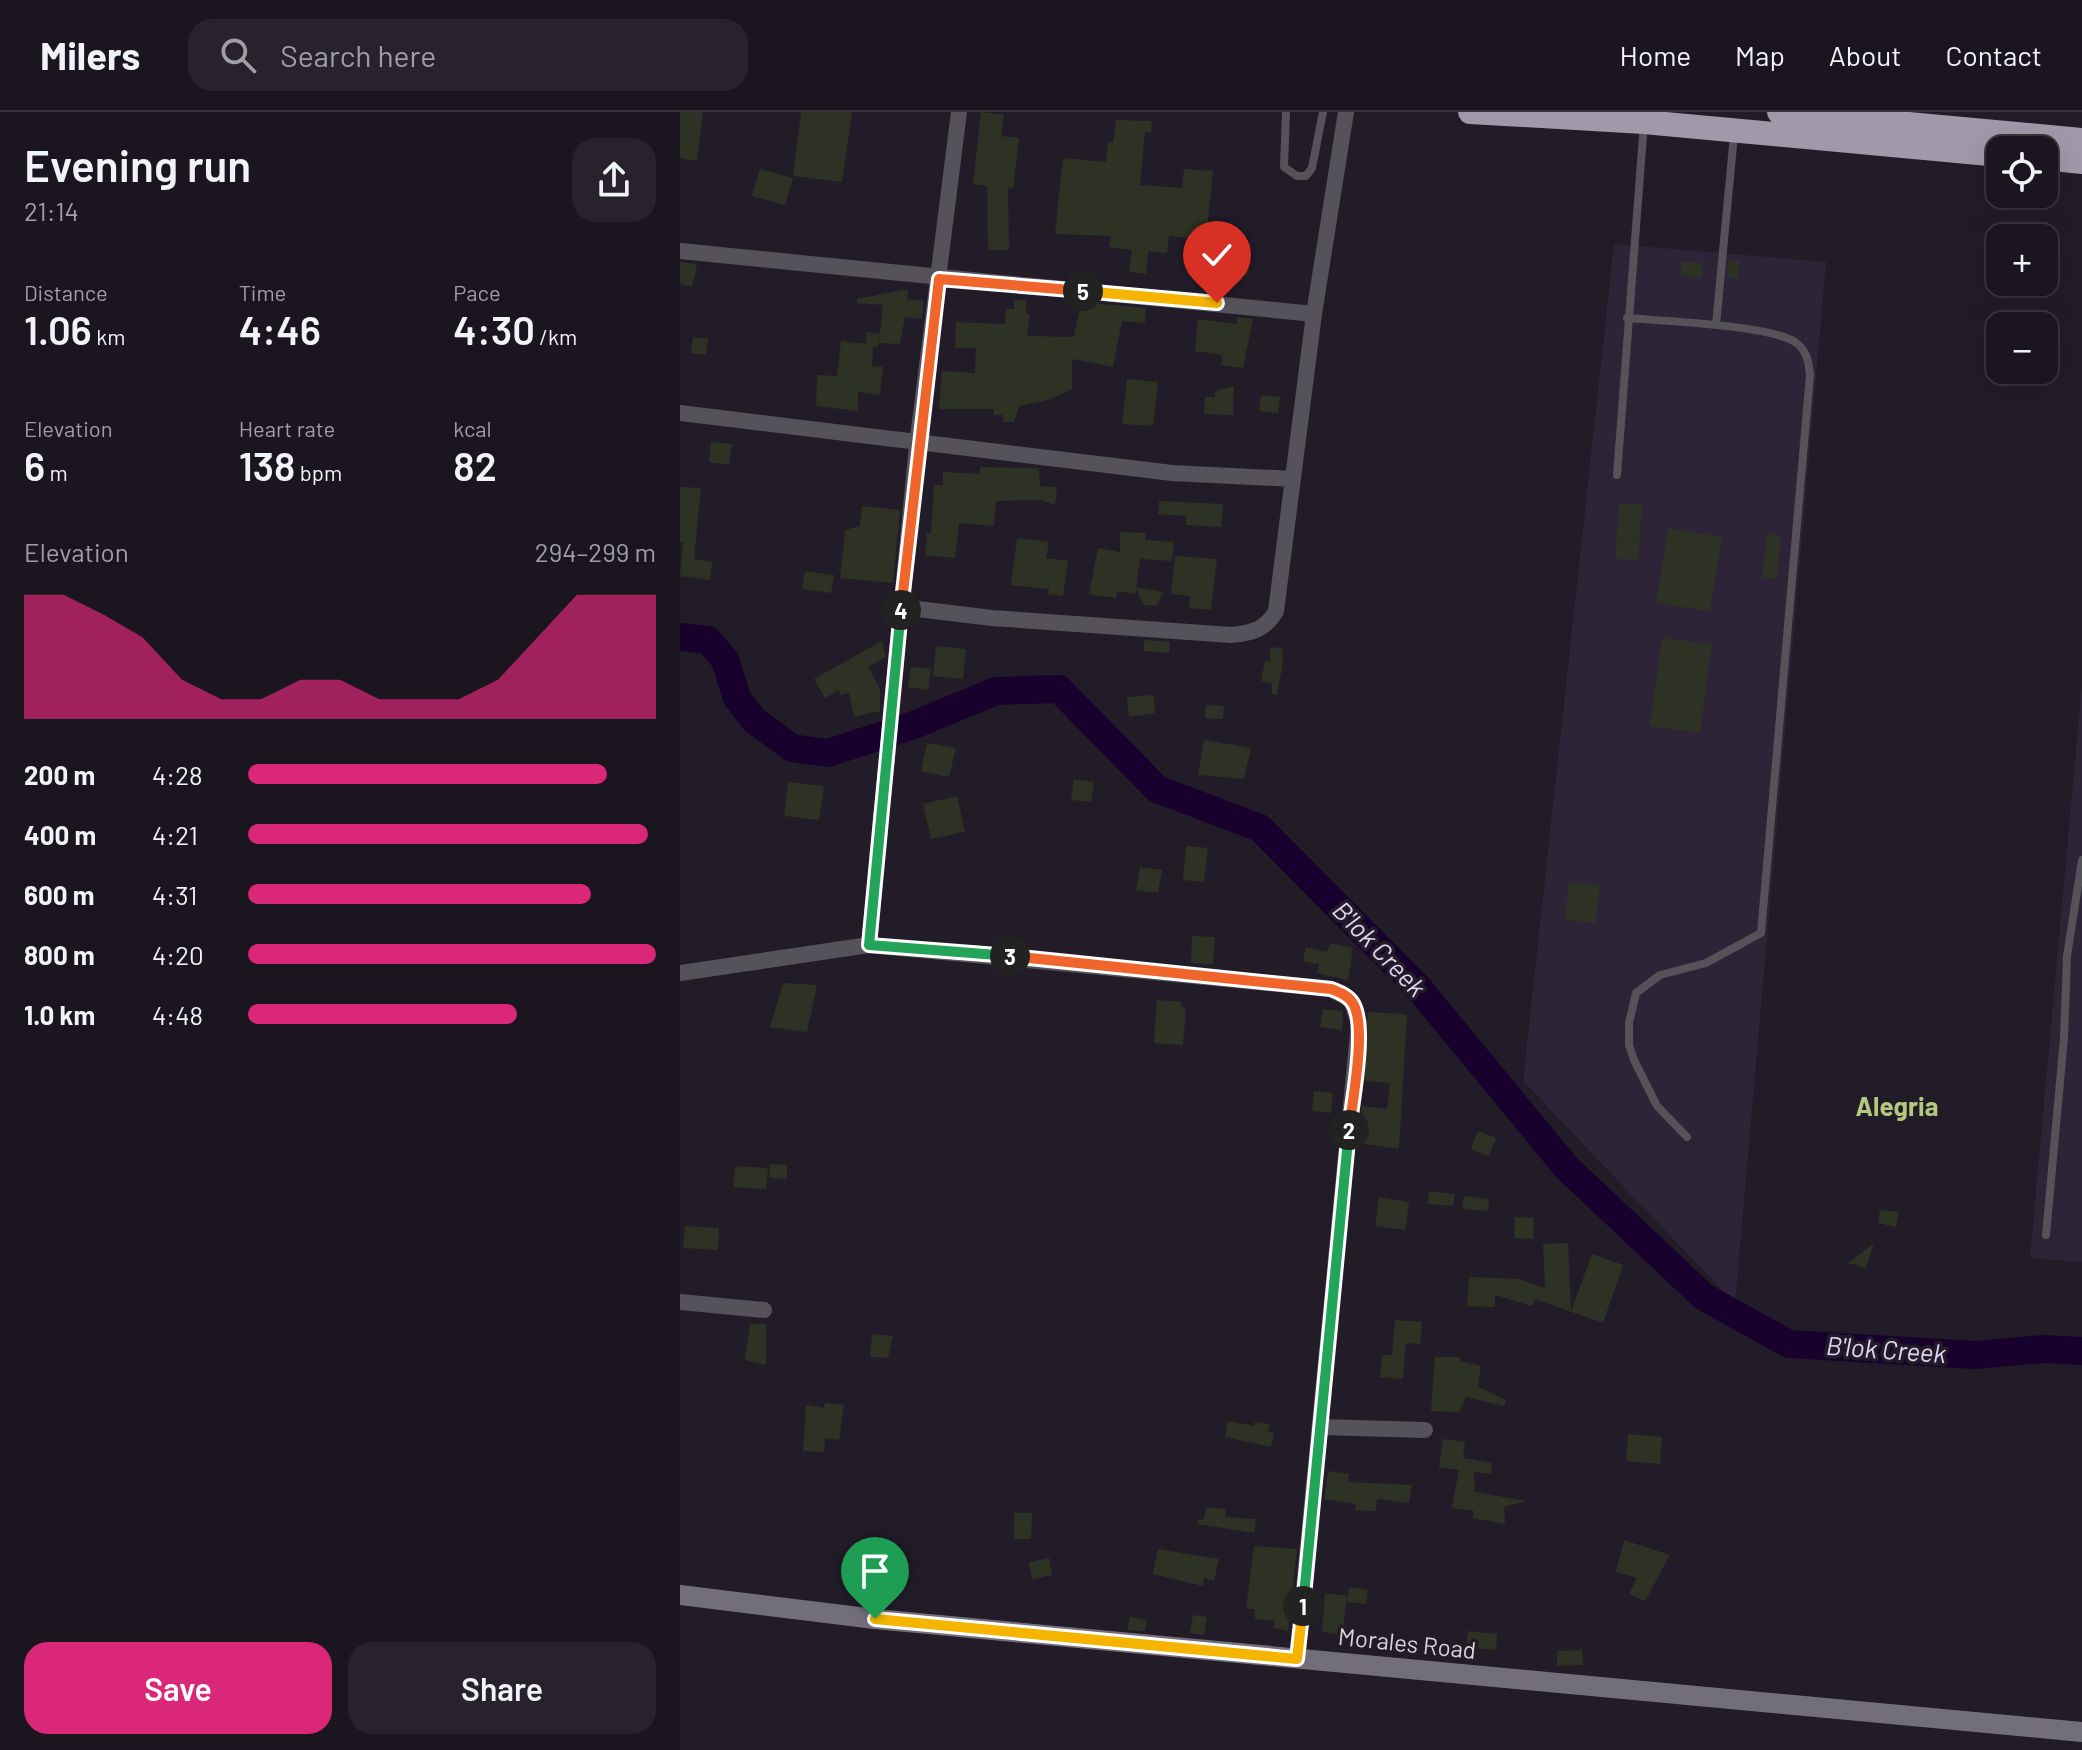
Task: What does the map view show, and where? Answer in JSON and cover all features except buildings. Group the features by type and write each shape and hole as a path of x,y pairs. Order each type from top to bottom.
{"highway":[{"path":"1470,112 1644,122 1986,154"},
{"path":"1779,112 2082,140"},
{"path":"2058,159 2082,162"}],"street":[{"path":"869,945 917,445 959,112"},
{"path":"901,607 1008,620 1231,635 1253,633 1265,627 1276,611 1314,314 1346,112"},
{"path":"680,251 1314,314"},
{"path":"680,413 917,445 1172,473 1293,479"},
{"path":"680,973 869,945 1331,989 1351,1000 1359,1023 1297,1659"},
{"path":"680,1302 764,1310"},
{"path":"1320,1427 1425,1430"},
{"name":"Morales Road","path":"680,1595 875,1619 2082,1732"}],"lane":[{"path":"1286,112 1284,167 1297,176 1306,176 1312,168 1323,112"},
{"path":"1617,475 1644,122"},
{"path":"1716,325 1735,131"},
{"path":"1627,318 1716,325 1791,340 1804,352 1810,375 1761,933 1706,963 1646,982 1636,993 1629,1023 1629,1045 1647,1091 1687,1137"},
{"path":"2046,1235 2064,1038 2067,956 2082,860"}],"shaded area":[{"path":"1614,244 1826,262 1735,1304 1523,1081"},
{"path":"2082,685 2082,1262 2030,1258"}],"waterway":[{"name":"B'lok Creek","path":"680,637 708,640 725,660 737,698 754,720 792,748 828,753 914,725 996,691 1059,689 1157,789 1260,828 1416,985 1567,1168 1704,1297 1789,1344 1975,1355 2043,1349 2082,1351"}],"district":[{"name":"Alegria","path":"1897,1107"}],"route":[{"path":"875,1619 1297,1659 1359,1023 1351,1000 1331,989 1140,968 869,945 917,445 939,279 1217,303"}]}
